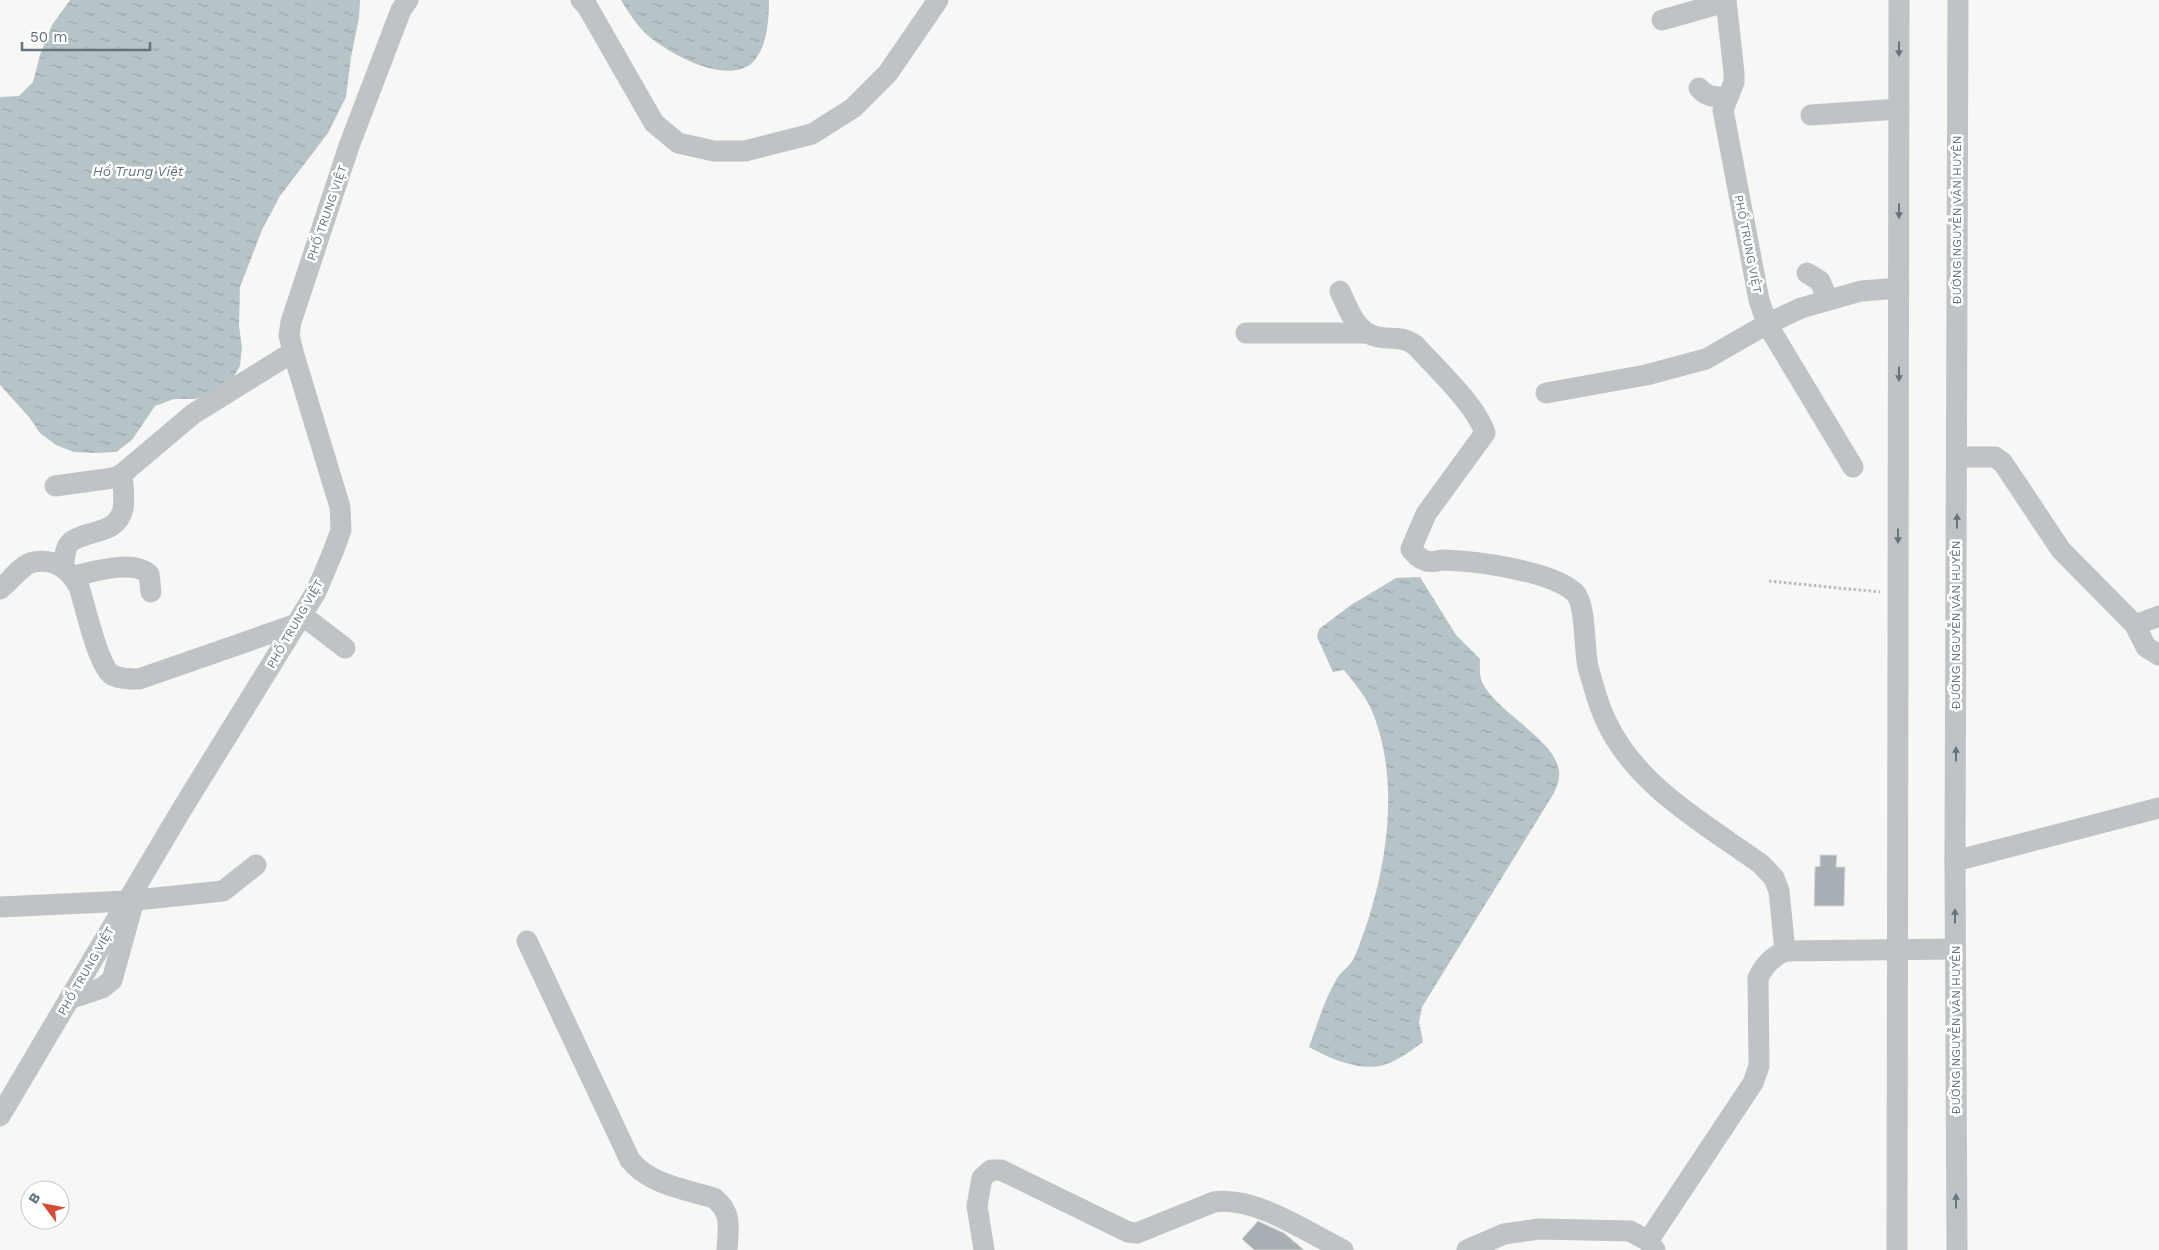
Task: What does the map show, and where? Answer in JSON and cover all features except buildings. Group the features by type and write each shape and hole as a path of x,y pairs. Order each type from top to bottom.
{"street":[{"name":"PHỐ TRUNG VIỆT","path":"0,1116 69,1000 102,988 112,980 130,900 316,592 333,552 340,530 340,508 289,335 291,322 350,146 401,10 408,0"},
{"path":"581,0 587,6 654,123 678,144 714,152 745,151 812,134 852,108 888,73 938,0"},
{"path":"1897,1250 1900,0"},
{"name":"ĐƯỜNG NGUYỄN VĂN HUYÊN","path":"1957,1250 1955,861 1958,0"},
{"name":"PHỐ TRUNG VIỆT","path":"1726,1 1734,82 1723,110 1759,300 1767,324 1853,467"},
{"path":"1662,20 1726,1"},
{"path":"1699,88 1705,95 1711,97 1728,96"},
{"path":"1811,115 1899,109"},
{"path":"1808,272 1820,280 1828,300"},
{"path":"1546,393 1646,374 1706,358 1767,324 1801,308 1861,291 1899,288"},
{"path":"1340,291 1354,320 1366,333"},
{"path":"1246,332 1366,333 1377,337 1405,338 1415,345 1476,415 1485,433 1426,514 1412,549 1418,558 1428,562 1444,560 1501,566 1562,582 1577,594 1581,608 1588,666 1606,721 1626,754 1653,784 1761,864 1774,878 1779,891 1785,951"},
{"path":"55,486 113,478 122,474 193,414 293,352"},
{"path":"1957,457 1995,457 2004,463 2061,550 2135,625 2146,647 2159,655"},
{"path":"122,474 123,507 120,516 110,528 71,541 66,548 68,571 79,587 102,665 112,675 139,679 300,619 345,648"},
{"path":"0,589 23,568 34,562 68,571 125,566 136,567 149,574 152,592"},
{"path":"2135,625 2159,616"},
{"path":"1955,861 2159,808"},
{"path":"0,907 130,900 223,891 256,865"},
{"path":"527,941 630,1160 638,1171 651,1179 714,1198 722,1205 728,1216 727,1250"},
{"path":"1467,1250 1504,1234 1539,1229 1630,1231 1651,1245 1753,1083 1759,1066 1758,978 1763,967 1775,956 1785,951 1955,949"},
{"path":"984,1250 977,1206 982,1178 991,1170 1001,1170 1128,1232 1137,1233 1214,1202 1224,1201 1256,1206 1343,1250"}],"path":[{"path":"1769,581 1898,594"}],"water":[{"name":"Hồ Trung Việt","path":"70,0 360,0 359,18 351,57 346,97 328,133 280,196 262,230 240,287 239,326 242,347 240,366 230,383 214,394 195,399 174,399 155,406 132,440 116,452 74,452 56,445 40,433 29,417 0,385 0,97 19,96 33,82 40,55 52,25"},
{"path":"621,0 769,0 768,24 761,49 753,62 742,69 728,71 714,69 683,58 656,42 639,26"},
{"path":"1420,577 1456,635 1480,659 1481,679 1489,693 1548,748 1555,760 1559,777 1554,793 1422,1007 1419,1022 1423,1042 1387,1064 1367,1067 1357,1066 1337,1060 1309,1047 1332,988 1338,977 1355,956 1375,897 1382,866 1386,834 1387,771 1381,740 1369,705 1344,670 1333,672 1317,637 1319,629 1351,605 1396,578"}]}
